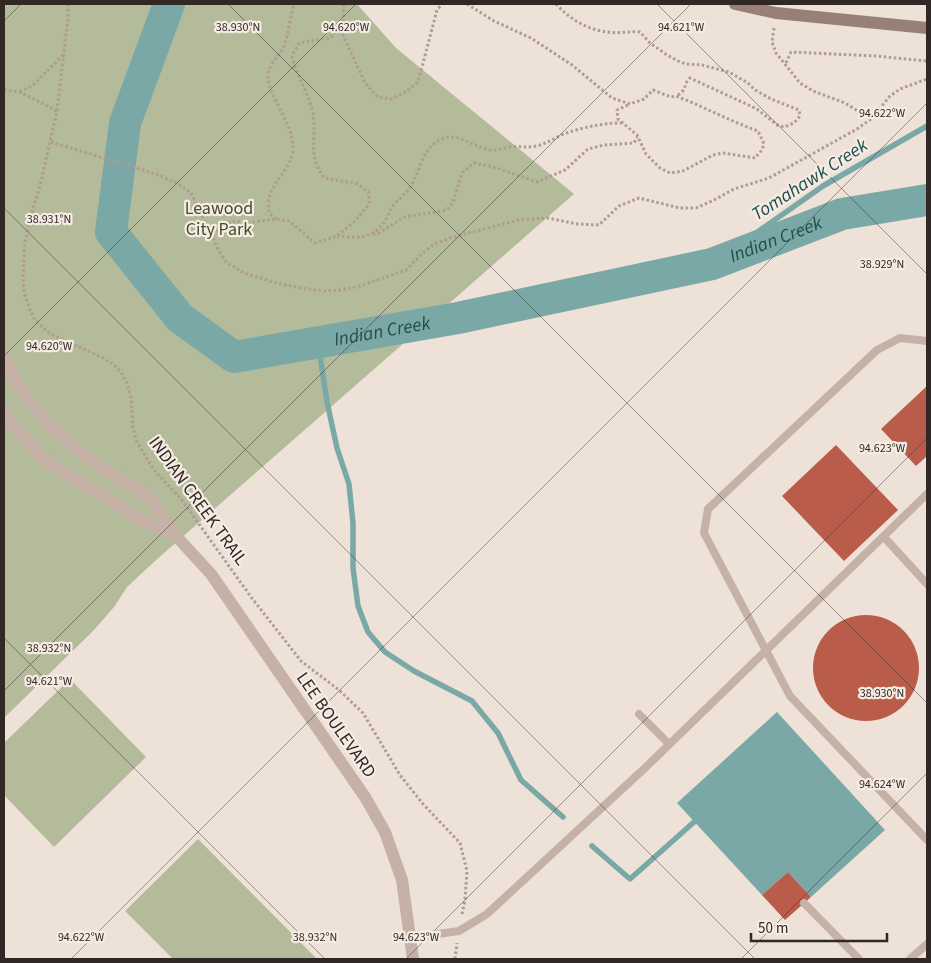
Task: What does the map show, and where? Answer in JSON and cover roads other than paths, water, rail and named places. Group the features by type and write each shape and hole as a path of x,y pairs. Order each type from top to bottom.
{"main road":[{"path":"735,4 776,13 927,28"}],"street":[{"name":"LEE BOULEVARD","path":"4,358 19,387 47,422 95,463 151,498 176,536 211,574 365,797 385,832 402,880 413,959"},
{"name":"LEE BOULEVARD","path":"4,412 16,429 48,462 141,520 176,536"}],"lane":[{"path":"927,341 900,338 877,350 708,509 704,532 790,696 927,840"},
{"path":"410,938 459,931 487,914 669,744 927,494"},
{"path":"884,537 927,584"},
{"path":"639,714 669,744"},
{"path":"804,903 858,959"},
{"path":"910,959 927,944"}],"water":[{"path":"777,712 885,830 811,897 788,872 762,895 677,803"}],"waterway":[{"name":"Indian Creek","path":"169,4 125,123 111,232 180,318 234,357 458,318 712,264 842,214 927,200"},
{"name":"Tomahawk Creek","path":"712,264 823,186 927,126"},
{"path":"318,342 327,402 337,448 349,484 353,523 353,568 358,606 368,632 385,652 414,671 472,701 498,733 521,780 563,817"},
{"path":"592,846 630,879 694,822"}],"park label":[{"name":"Leawood City Park","path":"219,218"}]}
